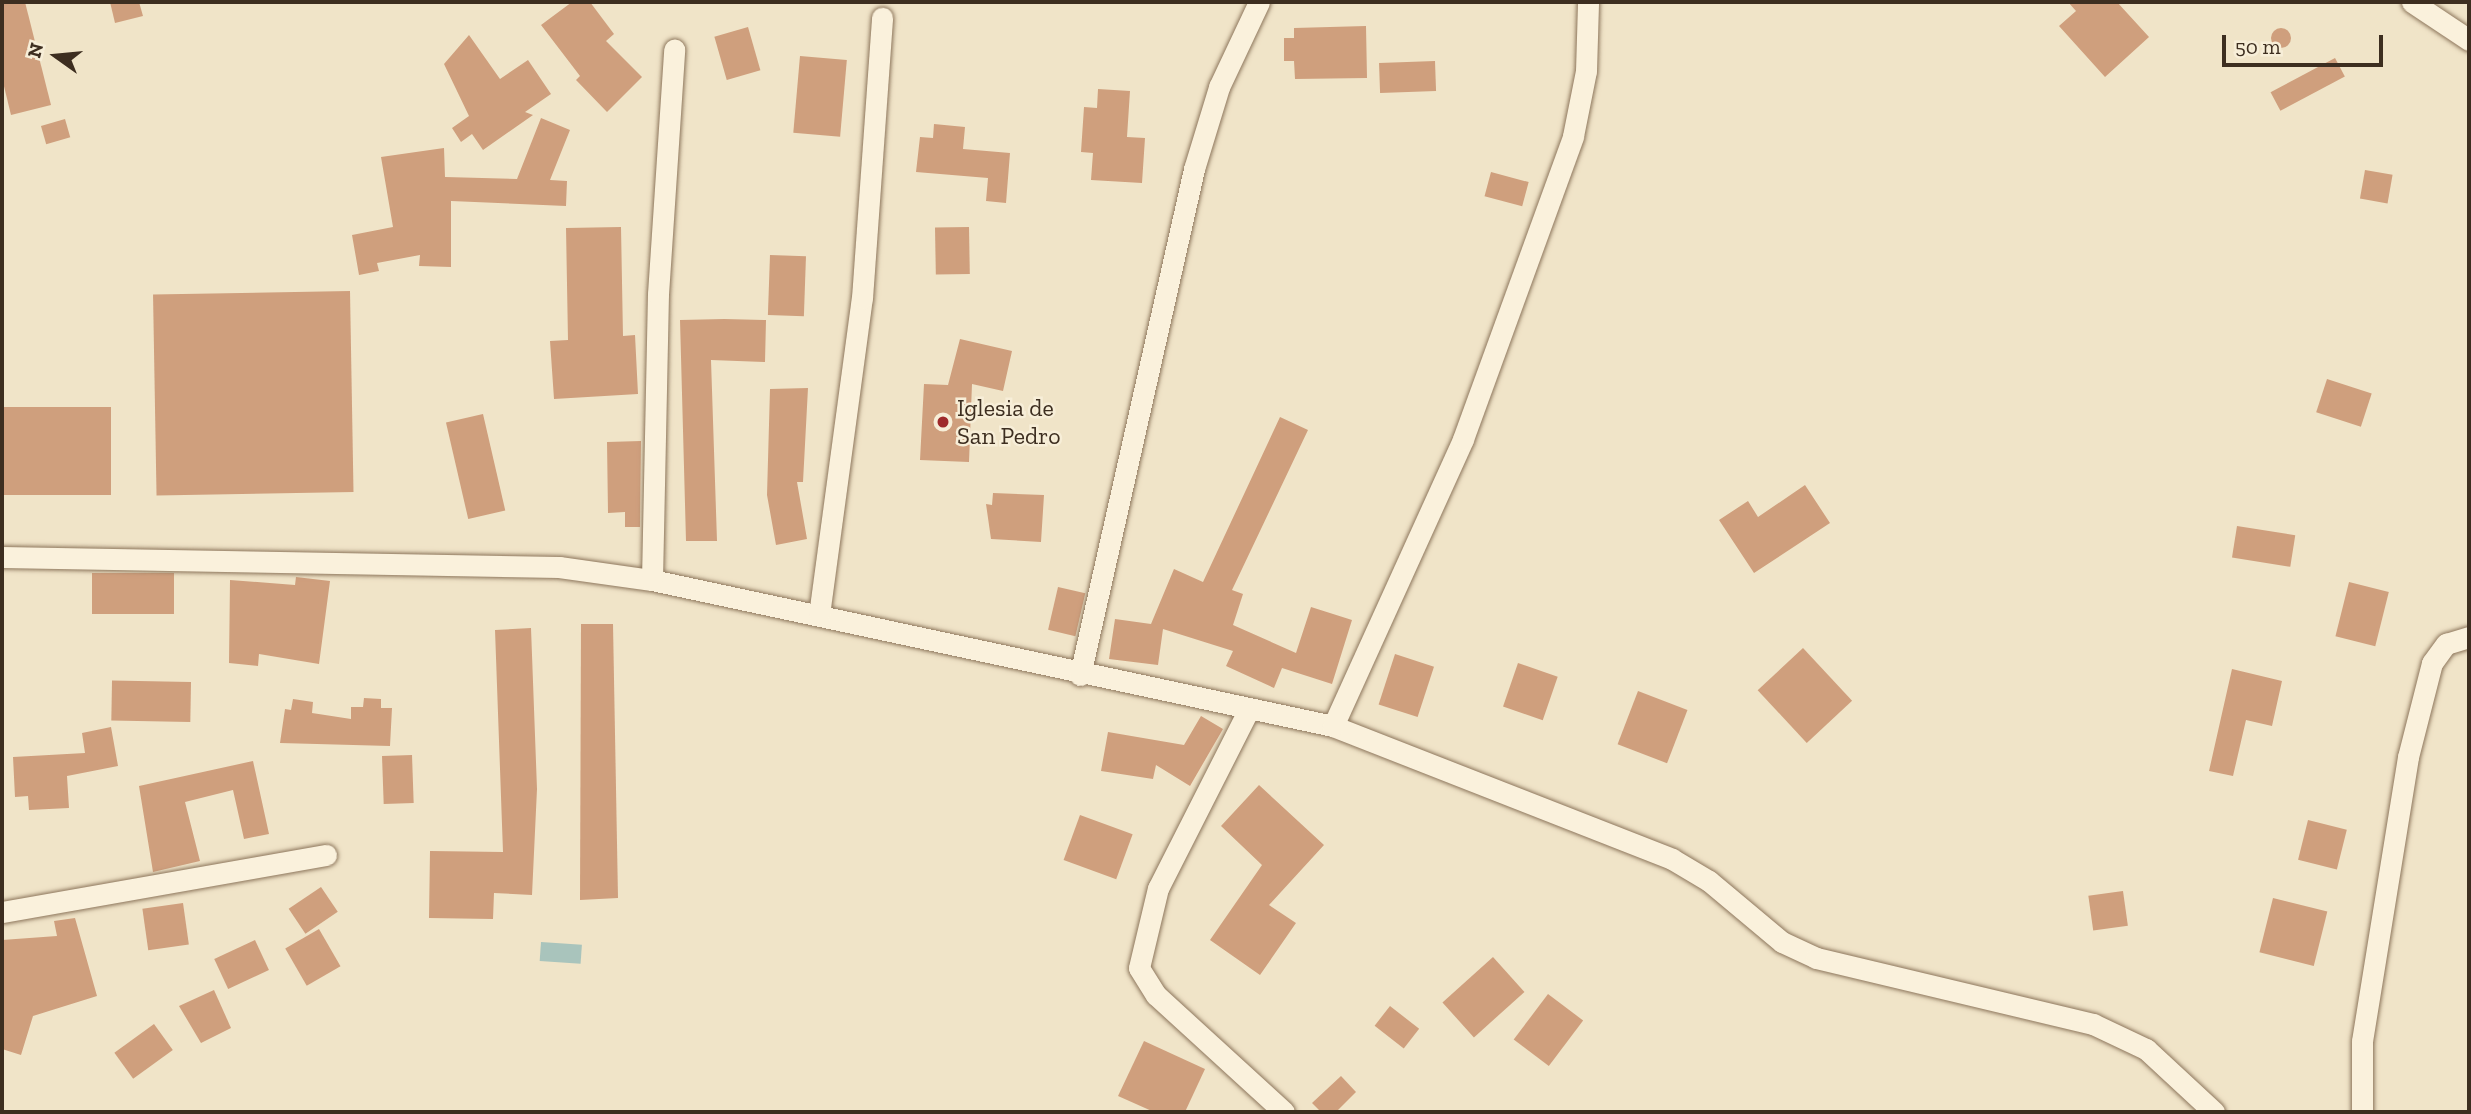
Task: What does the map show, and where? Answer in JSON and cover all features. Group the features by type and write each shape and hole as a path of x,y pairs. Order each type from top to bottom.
{"street":[{"path":"1080,675 1194,169 1219,87 1259,2"},
{"path":"1333,726 1463,439 1573,136 1586,71 1588,2"},
{"path":"2412,2 2469,40"},
{"path":"819,615 862,298 882,18"},
{"path":"652,580 657,294 674,50"},
{"path":"2,557 487,562 652,580 1080,675 1333,726 1672,859 1709,881 1782,942 1816,958 2093,1024 2146,1049 2214,1112"},
{"path":"2362,1112 2362,1041 2408,757 2432,663 2446,644 2469,637"},
{"path":"1250,709 1158,888 1139,968 1156,995 1284,1112"},
{"path":"2,912 326,855"}],"water":[{"path":"541,942 582,945 581,964 540,961"}],"building":[{"path":"2,2 25,2 51,105 11,115 2,78"},
{"path":"110,2 139,2 143,16 115,23"},
{"path":"572,2 590,2 614,34 606,41 642,77 607,112 576,80 580,76 541,25"},
{"path":"2068,2 2117,2 2149,37 2105,77 2059,26 2076,11"},
{"path":"1366,26 1367,78 1295,79 1294,61 1284,61 1284,38 1294,38 1294,28"},
{"path":"748,27 760,70 727,80 714,37"},
{"path":"2277,28 2285,28 2291,38 2285,48 2277,48 2271,42 2271,34"},
{"path":"469,35 500,79 528,60 551,94 525,112 533,115 483,150 472,134 461,142 452,128 469,116 444,64"},
{"path":"800,56 847,60 840,137 793,133"},
{"path":"2335,58 2345,77 2280,111 2271,92"},
{"path":"1435,61 1436,91 1380,93 1379,63"},
{"path":"1098,89 1130,91 1127,137 1145,138 1142,183 1091,180 1093,153 1081,152 1084,107 1097,108"},
{"path":"541,118 570,130 550,180 567,181 566,206 451,201 451,267 419,266 420,255 377,263 379,271 359,275 352,235 393,227 381,157 444,148 445,177 517,179"},
{"path":"65,119 70,137 46,144 41,126"},
{"path":"934,124 965,127 963,149 1010,153 1006,203 986,201 988,178 916,172 920,137 933,138"},
{"path":"2365,170 2393,175 2388,203 2360,199"},
{"path":"1491,172 1529,182 1522,206 1485,196"},
{"path":"621,227 623,336 635,335 638,394 554,399 550,341 568,340 566,228"},
{"path":"969,227 970,274 936,275 935,228"},
{"path":"770,255 806,256 804,316 768,315"},
{"path":"350,291 354,492 157,495 153,294"},
{"path":"680,320 766,320 765,362 711,360 717,541 686,541"},
{"path":"960,339 1012,351 1003,391 972,384 969,462 920,460 924,384 948,385"},
{"path":"2327,379 2372,394 2361,427 2316,412"},
{"path":"808,388 803,482 797,482 807,539 776,545 767,495 770,389"},
{"path":"2,407 111,407 111,495 2,495"},
{"path":"483,414 505,510 468,519 446,423"},
{"path":"1280,417 1308,430 1232,590 1243,594 1233,625 1296,653 1311,607 1352,620 1332,684 1282,668 1274,688 1226,666 1233,651 1163,629 1158,665 1109,659 1115,619 1151,624 1174,569 1203,582"},
{"path":"641,441 640,527 625,527 625,512 608,513 607,442"},
{"path":"1805,485 1830,523 1754,573 1719,520 1748,501 1758,517"},
{"path":"993,493 1044,495 1041,542 991,539 986,504 992,505"},
{"path":"2237,526 2295,535 2290,567 2232,558"},
{"path":"92,573 174,573 174,614 92,614"},
{"path":"296,577 330,581 319,664 259,654 258,666 229,663 230,580 295,585"},
{"path":"2349,582 2389,592 2375,646 2335,636"},
{"path":"1058,587 1085,593 1075,636 1048,630"},
{"path":"581,624 613,624 618,898 580,900"},
{"path":"531,628 537,789 532,895 494,893 493,919 429,918 430,851 503,852 495,630"},
{"path":"1803,648 1852,701 1807,743 1758,690"},
{"path":"1395,654 1434,667 1418,717 1379,704"},
{"path":"1518,663 1558,677 1543,720 1503,706"},
{"path":"2232,669 2282,681 2272,726 2246,720 2233,776 2209,771"},
{"path":"112,681 191,682 190,722 111,721"},
{"path":"1638,691 1687,710 1667,763 1618,744"},
{"path":"364,698 381,699 381,708 392,708 390,746 280,743 285,709 291,710 293,699 313,702 312,713 351,719 351,707 363,707"},
{"path":"1201,716 1223,729 1190,786 1156,765 1153,779 1101,771 1108,732 1184,745"},
{"path":"111,727 118,766 67,776 69,808 29,810 28,796 15,797 13,757 85,753 82,733"},
{"path":"412,755 414,803 384,804 382,756"},
{"path":"253,761 269,834 244,839 233,790 185,802 200,861 153,872 139,786"},
{"path":"1259,785 1324,845 1269,905 1296,923 1260,975 1210,940 1262,865 1221,826"},
{"path":"1080,815 1133,834 1116,879 1064,860"},
{"path":"2308,820 2347,830 2337,869 2298,860"},
{"path":"321,887 338,912 305,934 289,909"},
{"path":"2123,891 2128,926 2093,931 2088,896"},
{"path":"2273,898 2327,912 2314,966 2259,952"},
{"path":"183,903 189,945 148,950 142,909"},
{"path":"75,918 97,996 33,1016 21,1055 2,1049 2,940 57,936 54,921"},
{"path":"319,929 340,966 307,986 285,948"},
{"path":"255,940 269,970 228,989 214,959"},
{"path":"1493,957 1524,992 1474,1037 1442,1003"},
{"path":"214,990 231,1028 201,1043 179,1006"},
{"path":"1548,994 1583,1020 1549,1066 1514,1040"},
{"path":"1390,1006 1419,1029 1404,1048 1375,1026"},
{"path":"154,1024 173,1050 133,1079 114,1053"},
{"path":"1144,1041 1205,1069 1185,1112 1154,1112 1118,1096"},
{"path":"1341,1076 1356,1092 1336,1112 1321,1112 1312,1103"}],"place":[{"name":"Iglesia de San Pedro","path":"943,422"}]}
